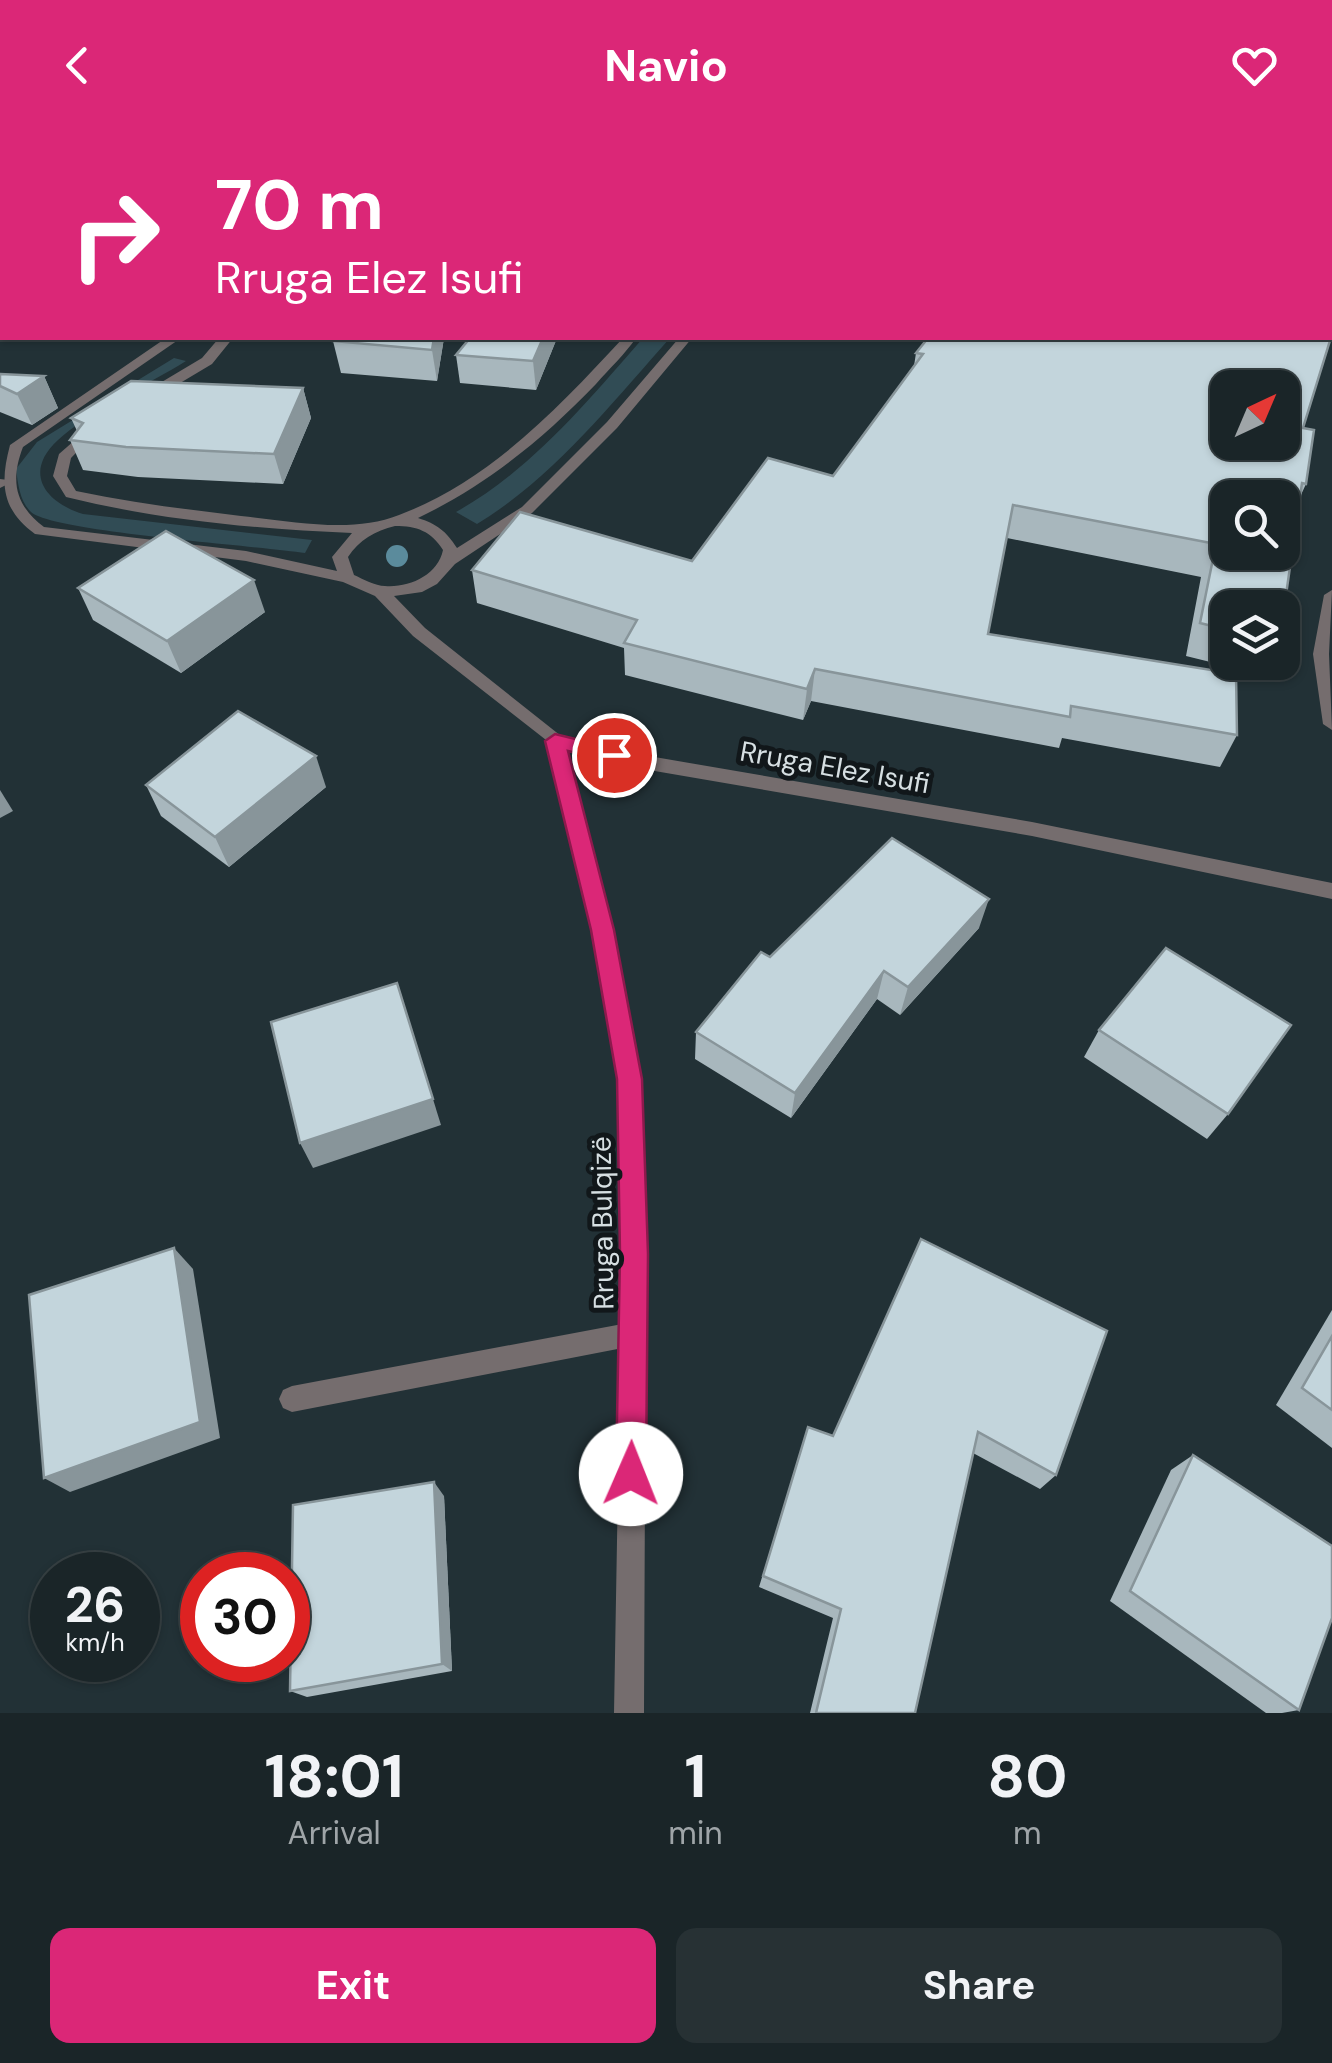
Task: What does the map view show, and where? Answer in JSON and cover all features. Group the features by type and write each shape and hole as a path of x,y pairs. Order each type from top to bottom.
{"street":[{"path":"171,340 16,446 1,483 7,502 21,518 40,531 270,560 347,578 381,592 416,588 442,571 449,560 451,550 439,532 398,522"},
{"path":"138,402 207,361 224,340"},
{"path":"103,422 78,440 64,458 60,476 71,494 131,508 293,526 367,529 398,522 452,499 501,465 578,395 628,340"},
{"path":"449,560 527,510 612,425 684,340"},
{"path":"347,578 340,558 354,537 367,529"},
{"name":"Rruga Elez Isufi","path":"381,592 419,632 555,741 643,762 1032,829 1332,891"},
{"path":"1332,595 1321,654 1332,724"},
{"name":"Rruga Bulqizë","path":"555,741 602,930 630,1079 633,1334 629,1713"},
{"path":"292,1398 633,1334"}],"shaded area":[{"path":"641,340 668,340 603,414 531,485 477,524 456,512 509,476 579,410"},
{"path":"174,358 186,361 101,409 58,440 47,452 40,475 49,494 83,514 312,540 305,553 77,526 47,519 27,508 16,469 37,442"}],"building":[{"path":"334,340 434,340 432,350"},
{"path":"468,340 542,340 533,361 456,355"},
{"path":"926,340 1330,340 1303,428 1314,430 1306,484 1302,483 1300,497 1300,480 1210,480 1210,543 1013,505 988,634 1210,670 1210,680 1236,680 1237,735 1071,706 1070,717 815,669 807,689 624,643 637,620 472,570 520,512 692,561 768,458 833,476 923,354 916,353"},
{"path":"0,374 44,376 17,394 0,386"},
{"path":"131,381 303,388 274,454 126,447 70,440 83,423 71,418"},
{"path":"166,531 254,580 167,641 78,588"},
{"path":"1211,570 1290,570 1287,590 1210,590 1210,626 1200,623"},
{"path":"238,711 316,756 215,837 146,785"},
{"path":"892,838 989,899 908,987 884,971 795,1093 696,1032 761,952 770,957"},
{"path":"1166,948 1291,1025 1228,1114 1099,1030"},
{"path":"397,983 433,1099 300,1143 271,1022"},
{"path":"921,1239 1107,1331 1056,1475 978,1432 915,1713 816,1713 841,1609 763,1576 808,1427 833,1436"},
{"path":"174,1248 200,1422 44,1478 29,1295"},
{"path":"1332,1336 1332,1410 1302,1388"},
{"path":"1193,1455 1332,1546 1332,1618 1299,1710 1130,1591"},
{"path":"434,1482 442,1664 290,1691 290,1682 310,1682 310,1552 292,1552 293,1505"}],"route":[{"path":"614,755 555,741 602,930 630,1079 634,1254 631,1474"}]}
